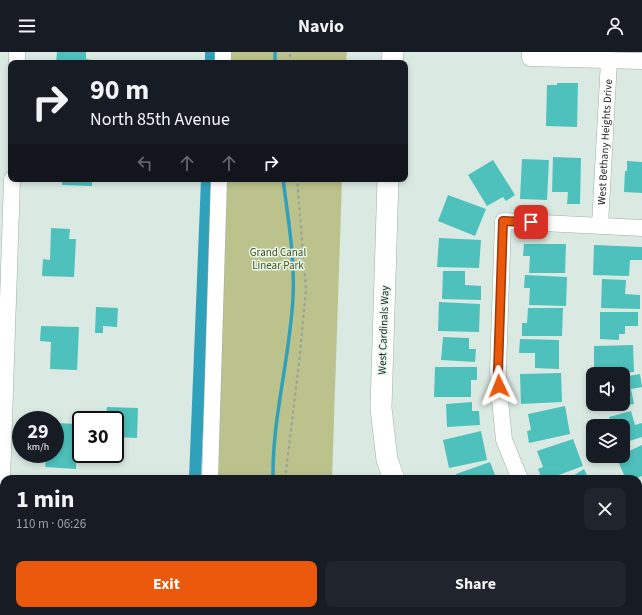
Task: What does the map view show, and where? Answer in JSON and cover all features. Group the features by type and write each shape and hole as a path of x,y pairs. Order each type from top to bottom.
{"main road":[{"name":"West Cardinals Way","path":"388,182 380,408 387,460 393,475"}],"street":[{"path":"530,55 642,61"},
{"name":"West Bethany Heights Drive","path":"600,226 609,60"},
{"path":"2,475 12,182"},
{"path":"210,475 219,182"},
{"path":"518,475 504,440 498,371 503,221 642,228"}],"path":[{"path":"285,475 306,290 297,182"}],"green space":[{"path":"223,52 347,52 346,60 223,60"},
{"name":"Grand Canal Linear Park","path":"219,182 342,182 332,475 210,475"}],"building":[{"path":"57,52 86,52 86,59 92,60 56,60"},
{"path":"557,83 578,83 577,127 546,126 547,85 557,85"},
{"path":"553,157 581,158 580,204 567,204 568,192 552,192"},
{"path":"522,159 549,160 547,200 520,199"},
{"path":"493,160 515,195 506,201 503,197 487,206 468,175"},
{"path":"627,161 642,162 642,193 624,192"},
{"path":"62,182 92,182 92,186 62,185"},
{"path":"448,195 486,209 475,236 438,221"},
{"path":"51,228 70,229 69,239 76,239 74,277 42,276 43,259 50,260"},
{"path":"439,238 481,240 479,268 437,267"},
{"path":"524,244 566,244 565,273 529,273 530,256 523,256"},
{"path":"594,245 642,247 642,260 630,260 629,276 593,275"},
{"path":"443,271 465,271 465,285 481,286 481,300 442,299"},
{"path":"525,275 567,277 566,306 529,305 530,288 524,288"},
{"path":"602,279 626,280 625,294 640,295 640,309 601,308"},
{"path":"439,302 480,304 479,332 438,331"},
{"path":"96,307 118,308 117,327 103,326 103,333 95,333"},
{"path":"528,308 563,308 562,336 522,336 522,323 527,323"},
{"path":"600,312 638,312 638,326 625,326 625,334 619,334 619,340 600,339"},
{"path":"41,326 79,327 77,370 50,369 51,342 40,341"},
{"path":"443,337 469,338 469,349 476,349 475,362 441,360"},
{"path":"520,339 559,340 559,369 535,368 535,353 519,353"},
{"path":"633,345 634,372 630,372 630,367 594,367 594,346"},
{"path":"435,367 477,367 477,380 471,380 471,397 434,397"},
{"path":"561,373 562,402 521,404 520,374"},
{"path":"640,374 642,387 631,389 634,404 630,405 630,376"},
{"path":"472,402 472,411 479,411 480,425 447,427 446,404"},
{"path":"565,406 570,434 529,443 527,431 531,430 528,414"},
{"path":"107,407 138,408 137,438 124,437 124,411 107,411"},
{"path":"631,411 635,425 642,423 642,437 630,441 630,419 610,419 609,417"},
{"path":"64,423 72,424 72,463 76,463 76,469 45,467 45,463 64,463"},
{"path":"481,431 487,460 449,468 443,440"},
{"path":"573,439 583,466 559,475 540,475 538,469 543,467 537,451"},
{"path":"642,445 642,475 624,475 619,463 630,463 630,451"},
{"path":"490,462 495,475 456,475"},
{"path":"584,469 587,475 574,475"}],"waterway":[{"path":"211,52 211,60"},
{"path":"275,52 275,60"},
{"path":"195,475 207,182"},
{"path":"273,475 275,433 293,297 292,253 283,182"}],"route":[{"path":"499,386 498,371 503,221 531,222"}]}
